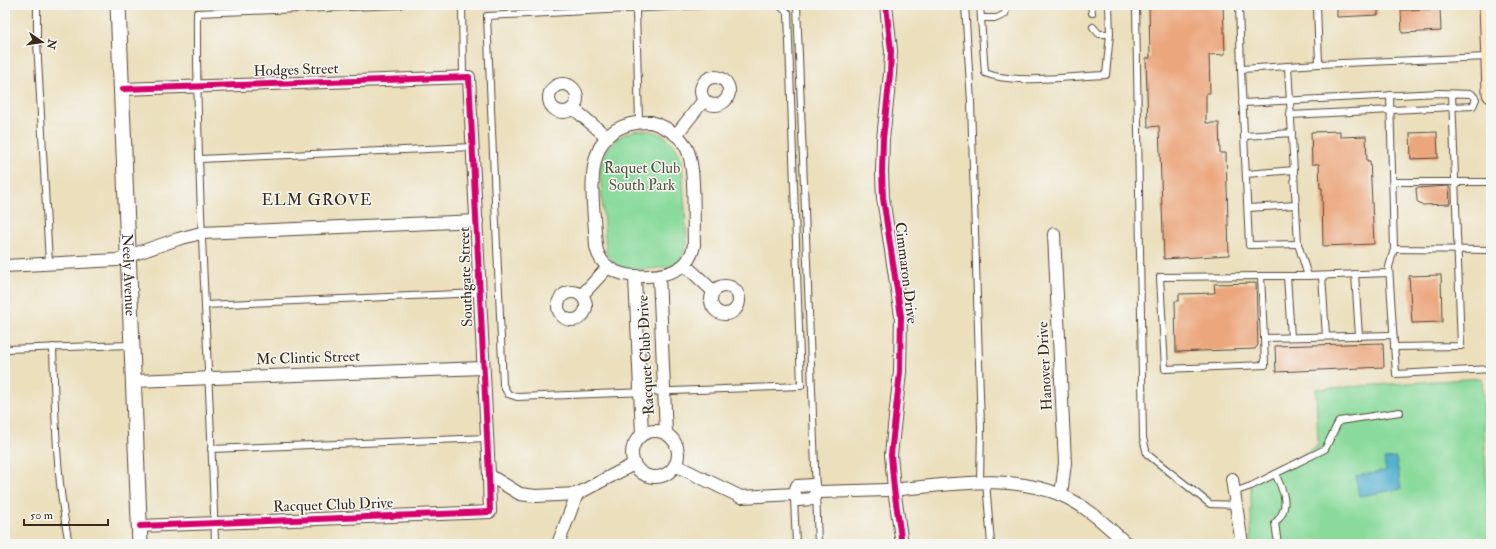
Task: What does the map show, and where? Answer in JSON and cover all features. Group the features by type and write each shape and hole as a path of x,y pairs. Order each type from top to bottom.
{"main road":[{"path":"1484,96 1490,64 1489,13"}],"street":[{"name":"Neely Avenue","path":"118,5 123,89 140,544"},
{"name":"Cimmaron Drive","path":"886,5 890,66 883,139 883,198 901,316 900,372 891,455 902,544"},
{"name":"Hodges Street","path":"123,89 467,77"},
{"name":"Southgate Street","path":"467,77 473,148 489,475"},
{"path":"676,135 704,100"},
{"path":"573,108 607,138"},
{"name":"Racquet Club Drive","path":"639,122 651,122 669,129 676,135 687,148 691,168 694,245 692,254 684,265 672,273 659,276 623,276 614,272 601,260 596,247 593,172 596,155 600,144 620,128 639,122"},
{"path":"5,266 117,260 178,239 201,233 477,221"},
{"name":"Hanover Drive","path":"1054,234 1065,463 1061,495"},
{"path":"684,265 713,291"},
{"path":"582,295 608,267"},
{"name":"Racquet Club Drive","path":"659,276 666,434"},
{"name":"Racquet Club Drive","path":"635,277 642,434"},
{"name":"Mc Clintic Street","path":"134,381 483,368"},
{"name":"Racquet Club Drive","path":"634,464 631,457 633,445 642,434 652,431 666,434 676,444 678,458 675,464"},
{"path":"489,475 520,494 536,496 578,494 634,464 640,473 652,477 666,475 675,464 741,497 794,494 798,500 813,499 817,492 894,489 983,482 1024,485 1061,495 1098,518 1127,544"},
{"name":"Racquet Club Drive","path":"140,526 490,512 489,475"},
{"path":"1232,479 1242,544"},
{"path":"558,544 560,534 578,494"}],"lane":[{"path":"37,5 37,41 49,263"},
{"path":"215,544 201,233 197,86 197,13 400,5"},
{"path":"462,5 467,77"},
{"path":"706,5 487,16 504,390 512,396 518,397 801,386 788,13 779,5"},
{"path":"797,5 818,544"},
{"path":"964,5 971,110 983,482 991,544"},
{"path":"980,5 985,73 995,77 1031,78 1106,75 1110,34 1109,5"},
{"path":"981,18 997,18 1005,14 1007,5"},
{"path":"1091,5 1092,13"},
{"path":"1136,5 1143,438 1147,454 1210,504 1236,505"},
{"path":"1239,5 1249,245 1298,244"},
{"path":"1317,5 1319,64"},
{"path":"636,8 639,122"},
{"path":"1093,27 1099,34 1110,34"},
{"path":"1241,69 1319,64 1490,64"},
{"path":"1288,66 1298,244 1308,276"},
{"path":"1242,103 1289,99 1452,94 1472,94 1491,99"},
{"path":"1394,347 1461,346 1452,94"},
{"path":"1390,95 1394,249 1389,267 1389,273 1396,374 1491,369"},
{"path":"1290,115 1473,106 1484,96"},
{"path":"1244,136 1292,133"},
{"path":"199,159 473,148"},
{"path":"1246,174 1294,170"},
{"path":"1393,182 1491,182"},
{"path":"1248,208 1296,205"},
{"path":"1394,249 1491,250"},
{"path":"1260,276 1265,365 1165,369 1160,277 1260,276 1322,276 1389,273"},
{"path":"1355,274 1359,336"},
{"path":"1287,276 1290,337"},
{"path":"1322,276 1326,336"},
{"path":"204,306 480,293"},
{"path":"1264,338 1393,335"},
{"path":"5,349 132,345"},
{"path":"53,347 56,450 61,506 68,544"},
{"path":"1234,492 1251,486 1325,450 1339,421 1400,412"},
{"path":"211,449 487,438"},
{"path":"1275,474 1285,493 1285,507 1279,519 1274,523 1278,544"},
{"path":"794,494 796,544"}],"green space":[{"name":"Raquet Club South Park","path":"639,130 654,132 666,138 675,147 682,161 687,245 683,255 676,263 665,267 640,270 625,269 618,266 612,261 606,252 600,170 608,148 624,134"},
{"path":"1482,378 1489,544 1251,544 1251,481 1318,446 1316,389"}],"water":[{"path":"1396,458 1401,489 1359,496 1356,476 1386,471 1384,459"}],"building":[{"path":"1149,5 1223,5 1225,54 1209,55 1210,93 1206,93 1206,123 1219,123 1220,153 1226,153 1229,255 1164,259 1159,126 1148,127 1146,58 1150,58"},
{"path":"1337,5 1378,5 1378,15 1337,17"},
{"path":"1440,9 1441,31 1402,33 1401,10"},
{"path":"1340,131 1340,137 1366,136 1367,161 1370,161 1374,244 1323,246 1322,188 1320,188 1319,164 1312,164 1311,132"},
{"path":"1437,132 1438,158 1411,159 1410,133"},
{"path":"1449,186 1450,204 1421,205 1417,201 1416,188"},
{"path":"1441,275 1442,322 1412,323 1409,276"},
{"path":"1256,283 1258,345 1255,349 1176,352 1175,301 1179,301 1179,294 1215,293 1214,284"},
{"path":"1383,343 1384,367 1276,372 1275,346"}],"cycle path":[{"path":"886,5 891,51 883,139 882,172 883,198 901,316 900,372 891,455 902,544"},
{"path":"123,89 469,77 489,475 490,512 140,526"}],"district":[{"name":"ELM GROVE","path":"317,200"}]}
